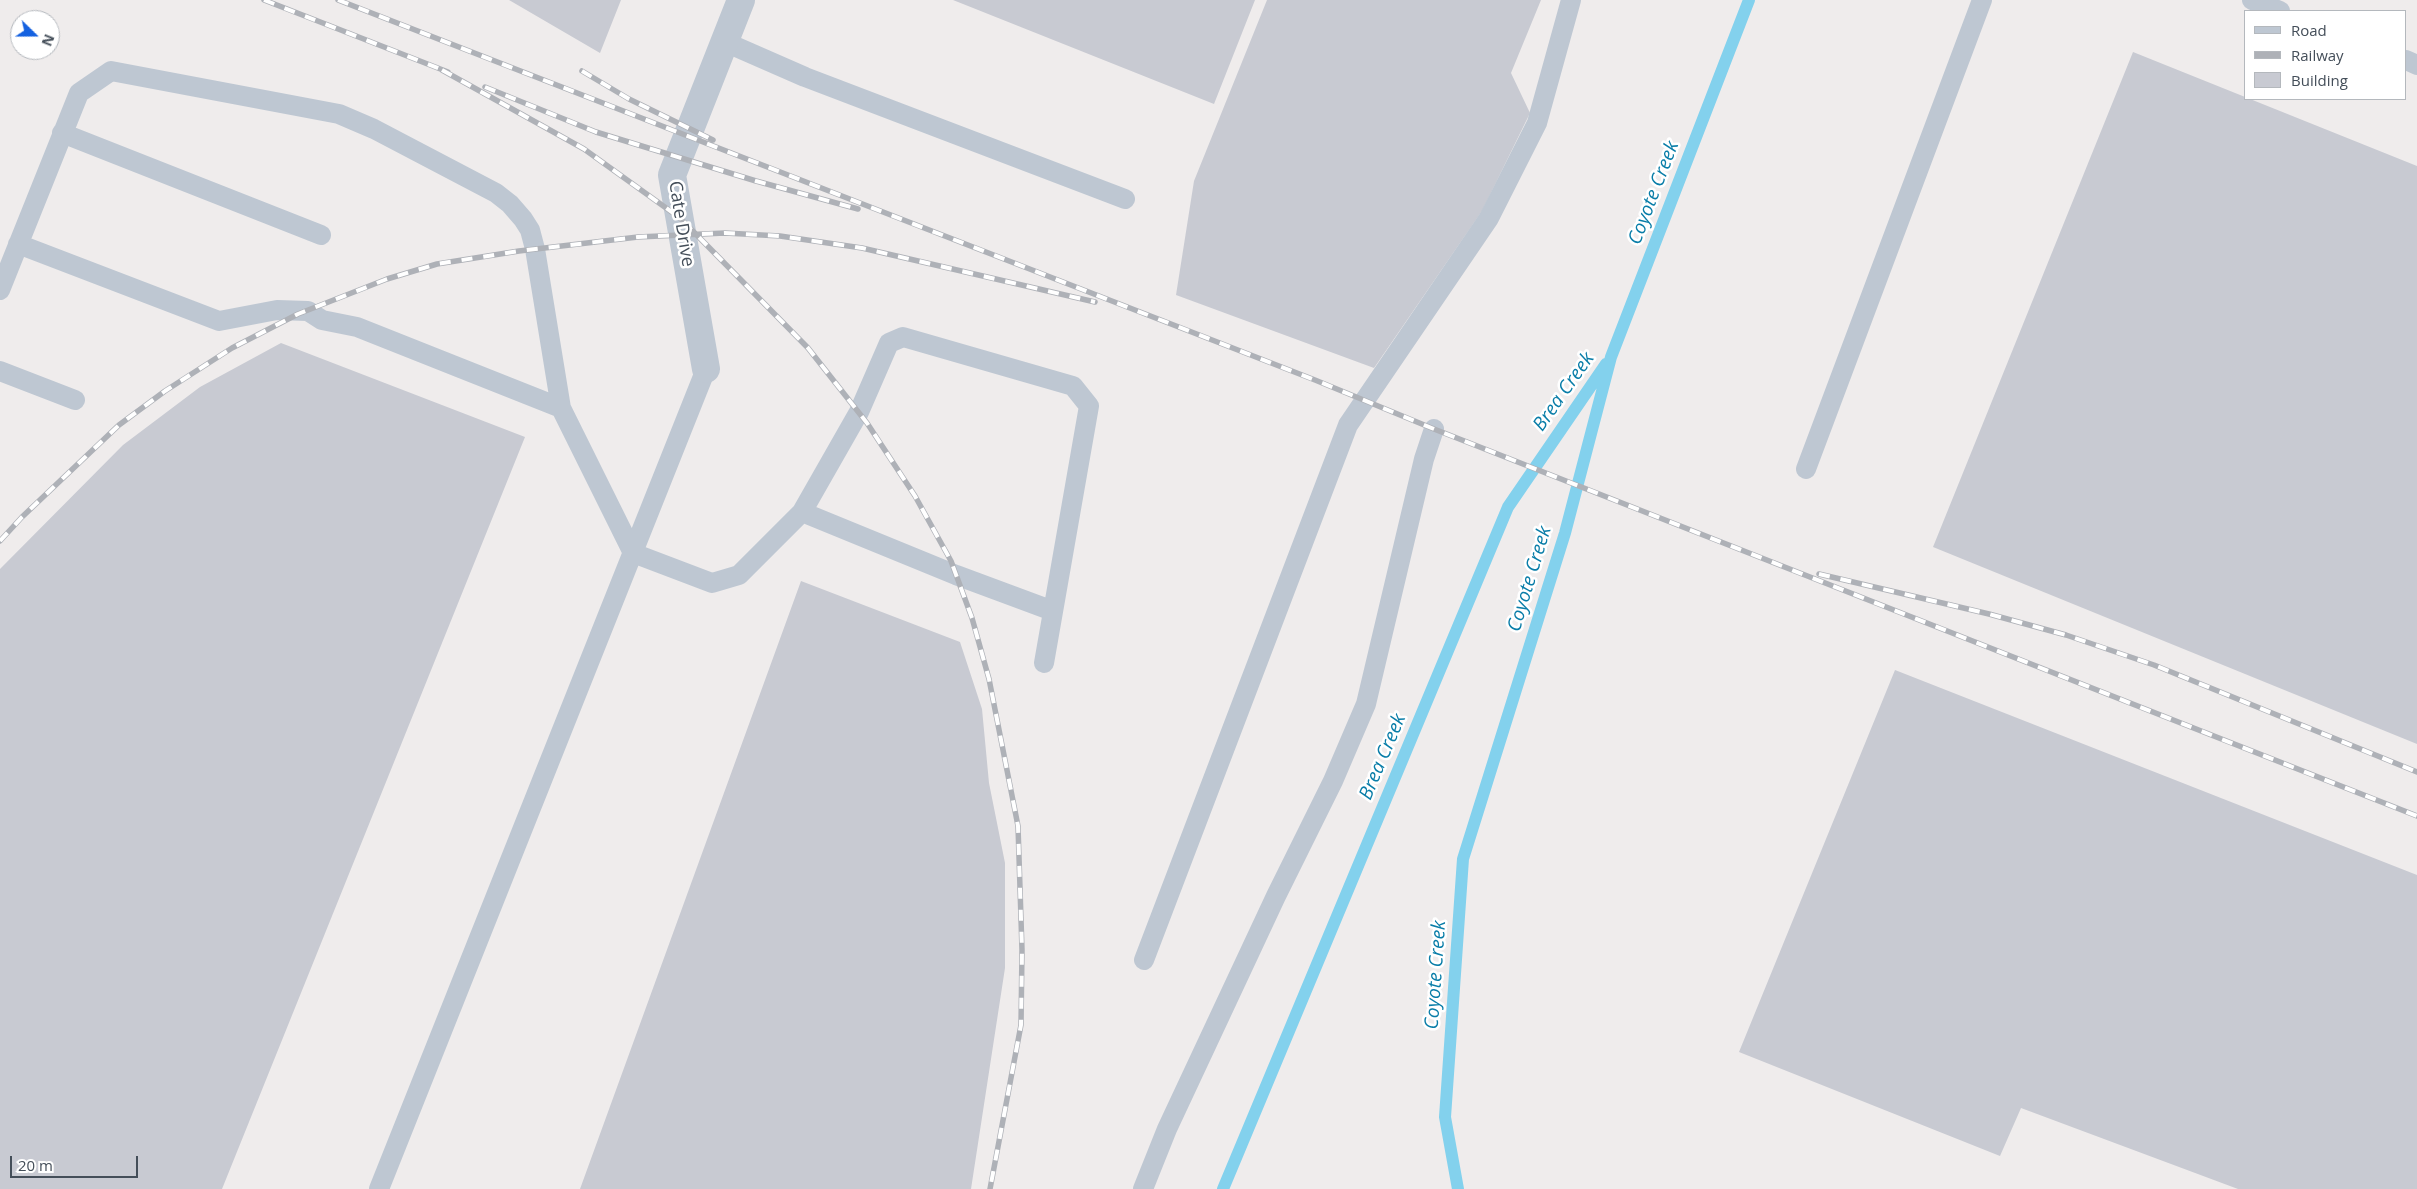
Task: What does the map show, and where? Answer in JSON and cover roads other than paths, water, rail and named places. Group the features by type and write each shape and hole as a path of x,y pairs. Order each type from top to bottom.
{"street":[{"name":"Cate Drive","path":"706,369 672,175 741,0"}],"lane":[{"path":"1144,960 1348,425 1489,218 1537,123 1571,0"},
{"path":"1806,469 1982,0"},
{"path":"2252,0 2277,10"},
{"path":"725,42 805,77 1125,199"},
{"path":"0,290 79,93 111,71 339,114 374,129 496,193 510,204 530,230 562,408 633,552 712,583 739,575 802,512 858,412 890,343 903,337 1073,386 1089,406 1044,663"},
{"path":"62,133 321,235"},
{"path":"18,244 219,321 277,310 308,311 322,320 358,327 562,408"},
{"path":"379,1189 706,369"},
{"path":"0,371 75,400"},
{"path":"1143,1189 1167,1129 1276,896 1333,781 1366,704 1424,459 1434,429"},
{"path":"802,512 956,575 1053,611"}],"waterway":[{"name":"Coyote Creek","path":"1458,1189 1445,1117 1463,859 1565,533 1611,357 1749,0"},
{"name":"Brea Creek","path":"1223,1189 1508,507 1606,364"}],"railway":[{"path":"264,0 448,72"},
{"path":"338,0 1315,380 1434,429 2417,816"},
{"path":"442,70 584,149 680,218 808,348 867,423 915,496 951,561 972,618 989,679 1018,826 1022,950 1021,1025 990,1189"},
{"path":"582,71 629,99 713,140"},
{"path":"485,87 596,132 756,181 858,209"},
{"path":"0,541 22,517 119,425 165,391 232,348 298,314 387,279 437,264 519,251 638,237 725,233 780,236 862,248 1095,302"},
{"path":"1819,574 1989,614 2066,635 2154,665 2417,772"}]}
